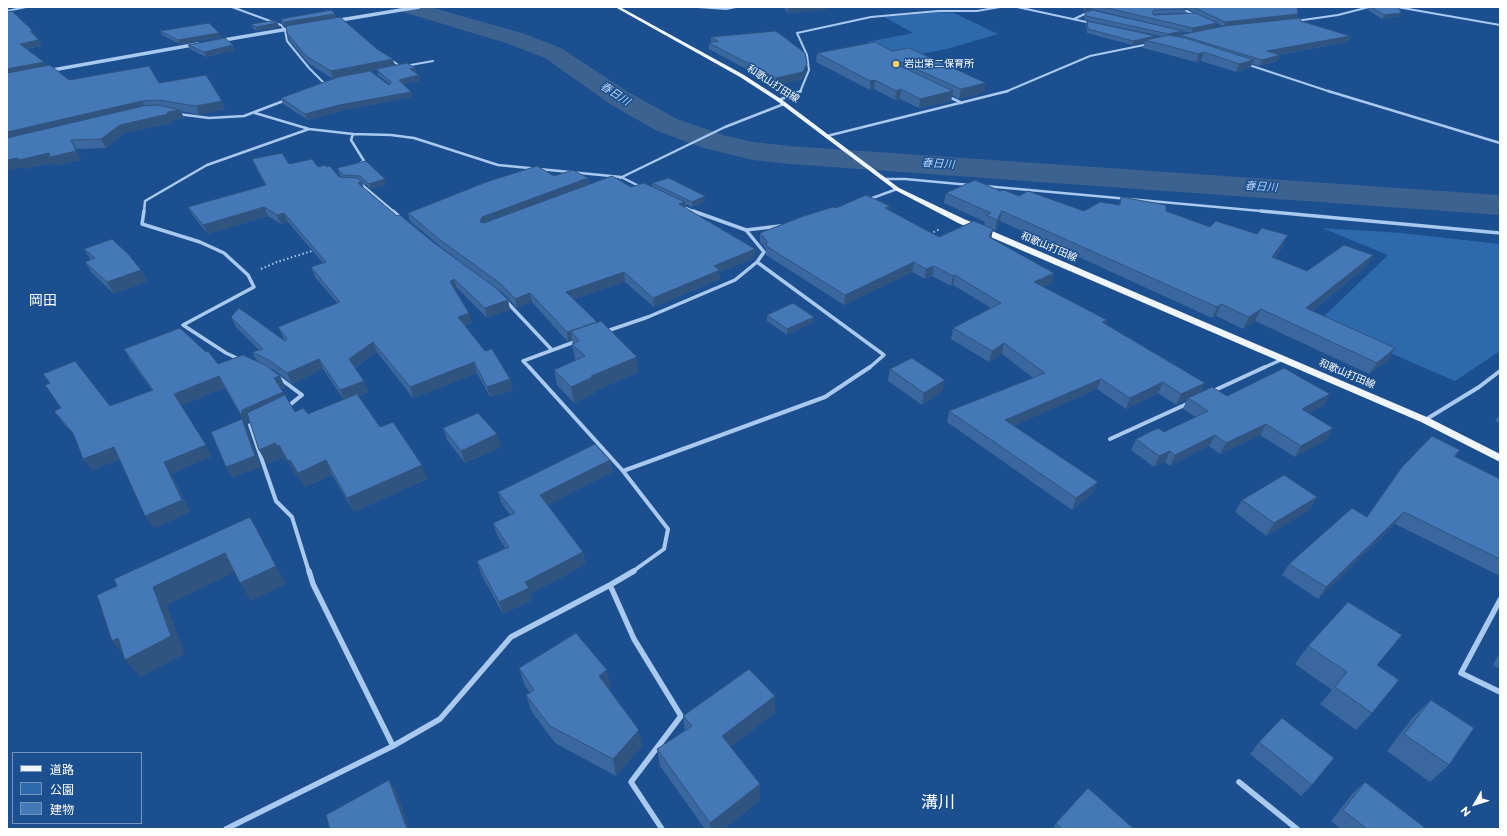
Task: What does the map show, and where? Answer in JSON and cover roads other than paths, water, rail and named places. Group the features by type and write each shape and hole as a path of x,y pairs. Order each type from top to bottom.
{"main road":[{"name":"和歌山打田線","path":"617,7 742,76 782,102 897,189 961,221 1425,420 1500,458"}],"street":[{"path":"7,11 26,7"},
{"path":"232,7 281,25 285,30 287,41 309,68 324,83 320,86"},
{"path":"329,22 419,7"},
{"path":"698,7 726,9 736,7"},
{"path":"615,180 801,92 809,70 807,55 797,33 848,21 871,18 938,11 977,11 1000,7"},
{"path":"1017,7 1094,24"},
{"path":"1021,8 1025,7"},
{"path":"1178,7 1202,18"},
{"path":"1293,21 1338,15 1368,7"},
{"path":"1397,7 1500,25"},
{"path":"1072,19 1091,11"},
{"path":"1188,16 1195,15"},
{"path":"214,41 299,27"},
{"path":"38,73 206,42"},
{"path":"827,136 963,104 1007,92 1090,56 1152,43"},
{"path":"389,59 401,67"},
{"path":"394,68 433,61"},
{"path":"1241,62 1351,99 1500,143"},
{"path":"943,94 963,104"},
{"path":"177,113 193,117 209,118 255,113 290,98"},
{"path":"255,113 310,129 352,134 391,135 414,138 498,165 621,177 642,188"},
{"path":"246,362 226,353 183,325 254,287 248,275 224,253 200,242 142,224 145,201 207,165 229,156 310,129"},
{"path":"352,134 351,140 364,161 357,164"},
{"path":"881,178 975,185"},
{"path":"355,184 361,184 406,222"},
{"path":"982,186 1500,233"},
{"path":"861,202 897,189"},
{"path":"677,205 746,230 787,225"},
{"path":"596,334 648,317 735,280 757,262 764,252 746,230"},
{"path":"624,471 825,396 863,373 884,355 757,262"},
{"path":"501,296 552,350"},
{"path":"226,829 393,746 440,719 511,637 610,585 646,563 664,549 668,529 624,471 523,361 581,340"},
{"path":"1211,392 1284,359"},
{"path":"1425,420 1479,387 1500,371"},
{"path":"272,373 302,395 290,406 283,409"},
{"path":"1110,439 1197,399"},
{"path":"256,422 250,425 276,501 292,517 312,584 393,746"},
{"path":"610,585 634,640 681,716 631,782 662,829"},
{"path":"1500,600 1462,674 1500,692"},
{"path":"1239,782 1297,829"}],"waterway":[{"name":"春日川","path":"407,7 517,39 553,53 619,98 667,125 714,142 753,151 790,155 1500,205"}],"place":[{"name":"岩出第二保育所","path":"896,64"}],"district":[{"name":"岡田","path":"43,301"},
{"name":"溝川","path":"938,803"}]}
